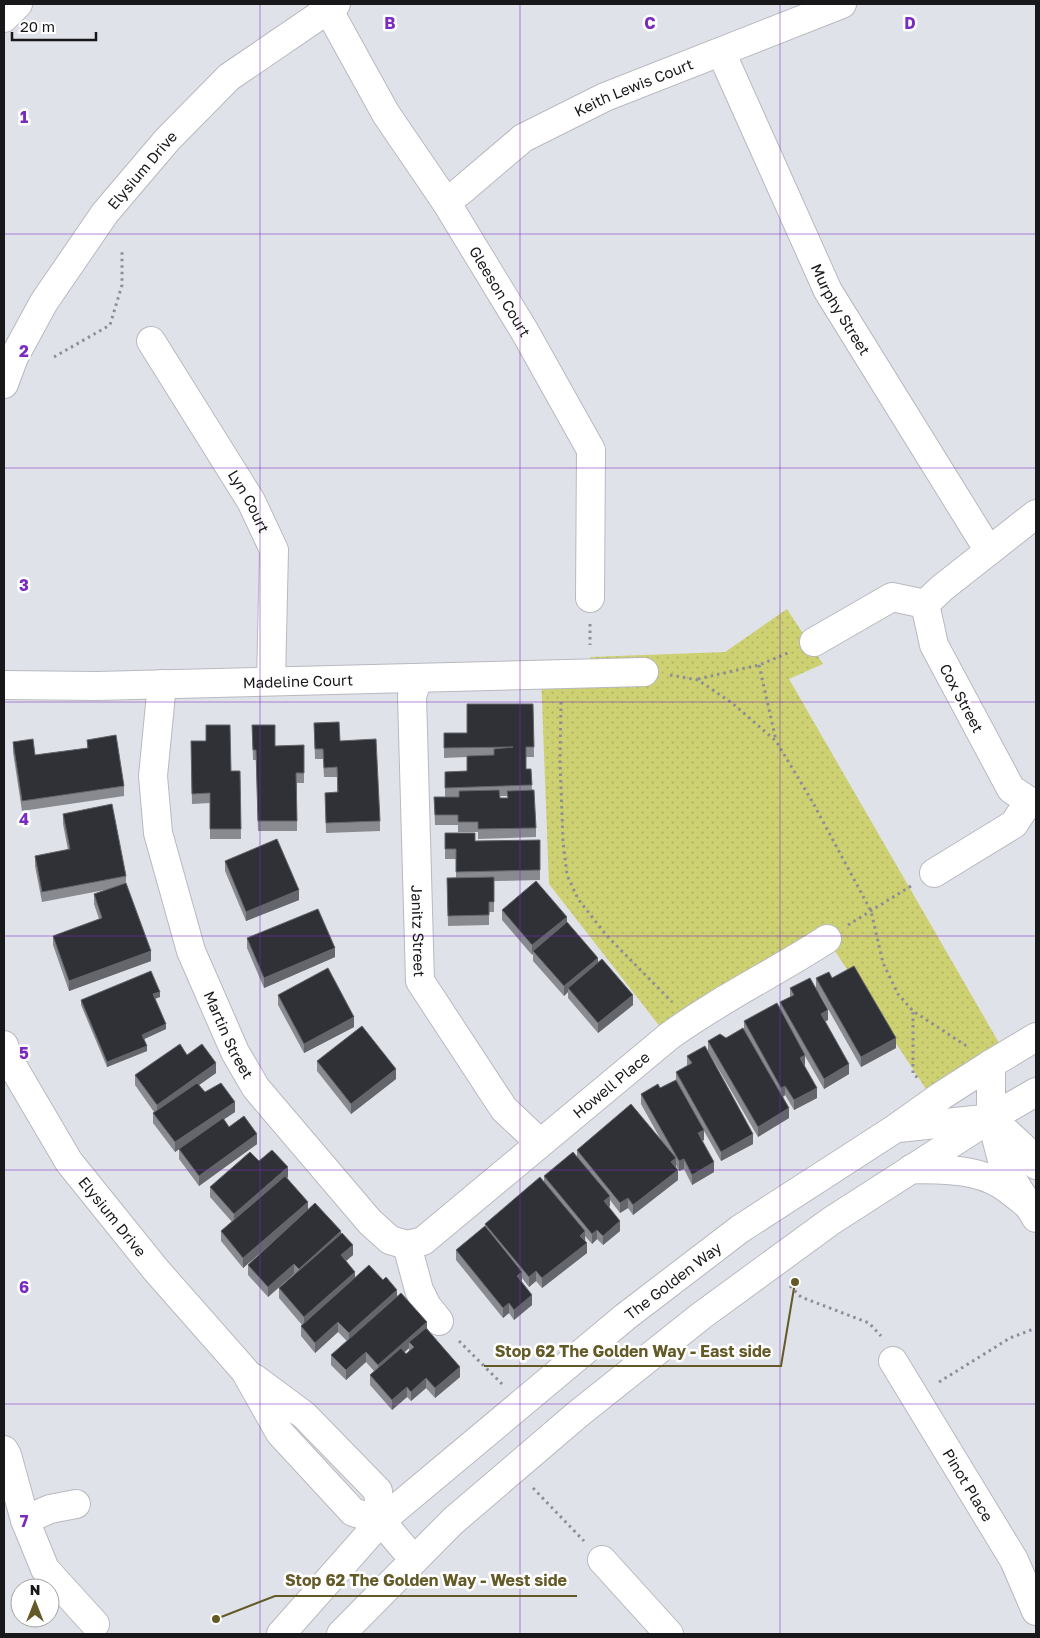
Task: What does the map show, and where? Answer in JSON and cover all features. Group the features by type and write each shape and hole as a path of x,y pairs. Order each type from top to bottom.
{"street":[{"path":"4,18 18,4"},
{"name":"Keith Lewis Court","path":"446,202 523,138 605,97 842,4"},
{"name":"Gleeson Court","path":"332,6 386,114 446,202 525,332 591,450 590,598"},
{"name":"Elysium Drive","path":"4,384 14,358 44,302 105,212 167,140 229,77 332,6"},
{"name":"Murphy Street","path":"721,52 828,292 989,551"},
{"name":"Lyn Court","path":"151,341 251,502 274,550 270,682"},
{"path":"814,642 892,598 934,596 1036,514"},
{"name":"Cox Street","path":"934,596 934,645 1012,790 1033,801"},
{"name":"Madeline Court","path":"4,685 270,682 561,674 591,665 644,672"},
{"name":"Janitz Street","path":"418,678 412,696 420,981 504,1109 540,1142"},
{"name":"Martin Street","path":"162,684 153,776 158,833 191,952 235,1052 256,1088 370,1222 390,1240 407,1246"},
{"path":"934,874 1014,824 1033,801"},
{"name":"Howell Place","path":"407,1246 423,1241 668,1037 690,1021 803,955 827,938"},
{"name":"The Golden Way","path":"281,1634 380,1521 625,1317 740,1229 896,1128 941,1096 1036,1037"},
{"name":"Elysium Drive","path":"5,1054 70,1162 156,1270 245,1372 304,1415 378,1492 380,1521"},
{"path":"991,1064 991,1118 1004,1164 1033,1212"},
{"path":"341,1634 453,1521 578,1414 701,1316 831,1221 991,1118 1036,1092"},
{"path":"896,1128 991,1118 1027,1151 1036,1165"},
{"path":"911,1169 960,1171 980,1175 1001,1184 1033,1212"},
{"path":"407,1246 419,1290 427,1306 439,1321"},
{"name":"Pinot Place","path":"893,1361 1014,1560 1036,1611"},
{"path":"4,1450 25,1520 45,1568 95,1624"},
{"path":"25,1520 50,1508 76,1504"},
{"path":"380,1521 414,1560"},
{"path":"602,1560 669,1634"}],"path":[{"path":"54,356 110,325 122,284 122,250"},
{"path":"644,672 698,680 759,665 814,642"},
{"path":"759,665 776,742"},
{"path":"561,674 560,762 563,841 567,875 578,899 607,936 690,1021"},
{"path":"698,680 732,703 776,742 812,801 871,911 883,964 898,994 913,1011 991,1064"},
{"path":"827,938 934,874"},
{"path":"913,1011 913,1074 941,1096"},
{"path":"770,1266 801,1297 869,1323 886,1340 893,1361"},
{"path":"439,1321 521,1403"},
{"path":"915,1397 1010,1338 1036,1328"},
{"path":"515,1468 602,1560"}],"green space":[{"path":"787,609 823,664 789,679 1006,1055 934,1101 827,939 668,1037 549,884 541,675 591,673 590,657 725,652"}],"building":[{"path":"467,704 533,704 534,747 526,747 526,769 531,769 532,785 445,788 445,772 467,771 467,756 494,755 494,749 513,747 444,748 444,733 467,733"},
{"path":"339,722 340,741 376,739 380,821 326,823 325,793 338,792 337,767 324,768 323,749 315,749 314,723"},
{"path":"206,725 230,725 231,771 240,771 241,829 210,829 210,793 192,794 191,741 206,741"},
{"path":"252,725 275,725 275,746 304,745 304,773 296,773 297,821 258,821 256,750 253,750"},
{"path":"116,735 124,786 22,801 13,742 33,739 35,755 88,748 87,740"},
{"path":"499,790 500,798 508,798 507,791 534,790 536,828 478,829 478,822 458,822 458,815 435,815 434,797 459,797 459,791"},
{"path":"112,804 126,876 42,892 35,856 70,849 63,814"},
{"path":"445,833 475,833 475,841 540,840 540,870 456,872 456,849 445,849"},
{"path":"277,839 299,890 246,912 225,861"},
{"path":"494,877 494,902 489,902 489,915 448,916 447,878"},
{"path":"536,881 567,917 532,945 502,910"},
{"path":"126,883 151,951 69,981 53,936 102,918 94,894"},
{"path":"318,909 335,948 264,978 247,938"},
{"path":"567,922 598,958 564,986 533,951"},
{"path":"602,959 633,995 598,1023 568,988"},
{"path":"854,966 896,1038 861,1057 816,978 829,972 832,978"},
{"path":"328,968 354,1017 304,1044 278,995"},
{"path":"151,971 160,992 153,994 166,1024 142,1035 147,1046 107,1062 81,1000"},
{"path":"810,978 828,1010 821,1014 849,1064 824,1079 780,1002 794,995 790,988"},
{"path":"777,1003 805,1055 800,1058 817,1088 794,1100 785,1086 781,1088 744,1021"},
{"path":"362,1026 396,1069 351,1104 317,1061"},
{"path":"743,1028 789,1108 758,1127 708,1041 720,1034 726,1038"},
{"path":"180,1044 187,1055 202,1044 216,1063 157,1105 135,1075"},
{"path":"705,1046 753,1134 721,1152 676,1072 692,1063 687,1056"},
{"path":"676,1080 704,1130 698,1133 714,1162 692,1175 684,1159 679,1161 641,1094 658,1084 660,1088"},
{"path":"197,1083 205,1092 221,1083 235,1102 175,1142 153,1113"},
{"path":"631,1104 676,1158 671,1162 678,1170 633,1205 628,1198 620,1203 577,1150"},
{"path":"244,1116 257,1134 199,1176 179,1149 223,1118 229,1127"},
{"path":"272,1150 288,1167 234,1214 210,1187 250,1152 259,1161"},
{"path":"573,1152 610,1196 604,1201 620,1221 603,1236 597,1230 592,1234 544,1176"},
{"path":"285,1176 308,1202 243,1258 221,1231"},
{"path":"540,1177 585,1231 580,1236 587,1243 542,1278 536,1271 529,1277 485,1224"},
{"path":"315,1203 341,1231 299,1269 294,1264 268,1287 248,1265"},
{"path":"485,1226 522,1272 517,1276 532,1295 514,1310 509,1303 503,1308 456,1250"},
{"path":"342,1233 353,1245 341,1255 355,1272 304,1317 279,1288"},
{"path":"369,1265 383,1280 386,1277 397,1290 349,1333 338,1322 315,1343 301,1326"},
{"path":"401,1293 427,1322 378,1365 366,1352 346,1370 331,1355"},
{"path":"426,1328 460,1367 435,1388 426,1378 411,1392 407,1387 392,1400 370,1375 401,1348 406,1354 414,1347 409,1342"}],"place":[{"name":"Stop 62 The Golden Way - East side","path":"795,1282"},
{"name":"Stop 62 The Golden Way - West side","path":"216,1619"}]}
